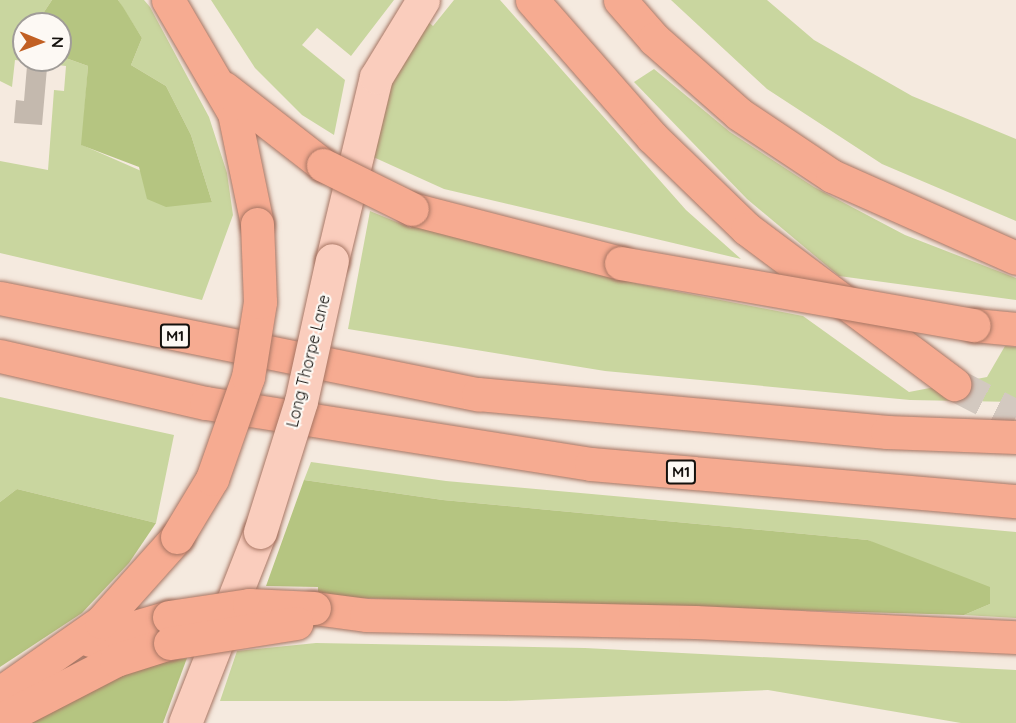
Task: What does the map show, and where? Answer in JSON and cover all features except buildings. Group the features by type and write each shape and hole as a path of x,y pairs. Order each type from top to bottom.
{"highway":[{"path":"532,0 652,137 747,229 954,384"},
{"path":"620,0 654,39 740,114 832,176 1016,258"},
{"path":"0,693 70,647 125,600 177,537 212,479 248,377 260,302 257,224 243,143 223,87 175,7"},
{"path":"223,87 323,165 412,209 621,263 974,326 1016,329"},
{"name":"M1","path":"0,298 478,394 887,432 1016,437"},
{"name":"M1","path":"0,356 206,403 591,464 1016,501"},
{"path":"70,647 169,630 249,605 314,615 695,622 1016,637"},
{"path":"0,720 169,630"}],"main road":[{"name":"Long Thorpe Lane","path":"185,723 260,532 301,401 376,77 402,28 423,0"}],"green space":[{"path":"0,0 52,0 44,12 12,12 12,87 0,81"},
{"path":"52,0 118,0 142,38 131,65 166,86 191,135 212,202 166,207 147,199 139,167 81,145 88,66 72,60 72,12 44,12"},
{"path":"118,0 144,0 150,7 209,117 227,173 233,215 202,300 0,253 0,161 48,170 54,90 64,91 66,72 72,72 72,60 88,66 82,145 212,202 191,135 166,86 131,65 142,38"},
{"path":"211,0 394,0 351,56 317,28 302,45 345,80 334,135 302,115 255,68"},
{"path":"454,0 500,0 686,210 741,259 444,189 371,156 388,86 426,20 433,26"},
{"path":"671,0 767,0 814,40 912,96 1016,139 1016,221 882,164 767,89"},
{"path":"654,69 730,132 814,187 905,235 1016,278 1016,300 839,276 747,199 634,82"},
{"path":"370,211 411,228 413,221 639,284 803,316 909,392 987,377 1005,346 1016,347 1016,402 910,400 605,371 348,329"},
{"path":"0,397 174,435 156,523 17,489 0,502"},
{"path":"311,462 446,481 1016,532 1016,618 964,615 990,604 868,540 443,500 304,480"},
{"path":"304,480 443,500 868,540 990,587 990,604 964,615 318,597 318,587 266,586"},
{"path":"17,489 156,523 129,563 82,613 0,667 0,502"},
{"path":"316,643 585,648 1016,670 1016,723 961,723 768,690 506,701 220,701 237,651"},
{"path":"187,658 163,723 14,723 122,670"}],"tunnel":[{"path":"954,384 1016,416"}]}
